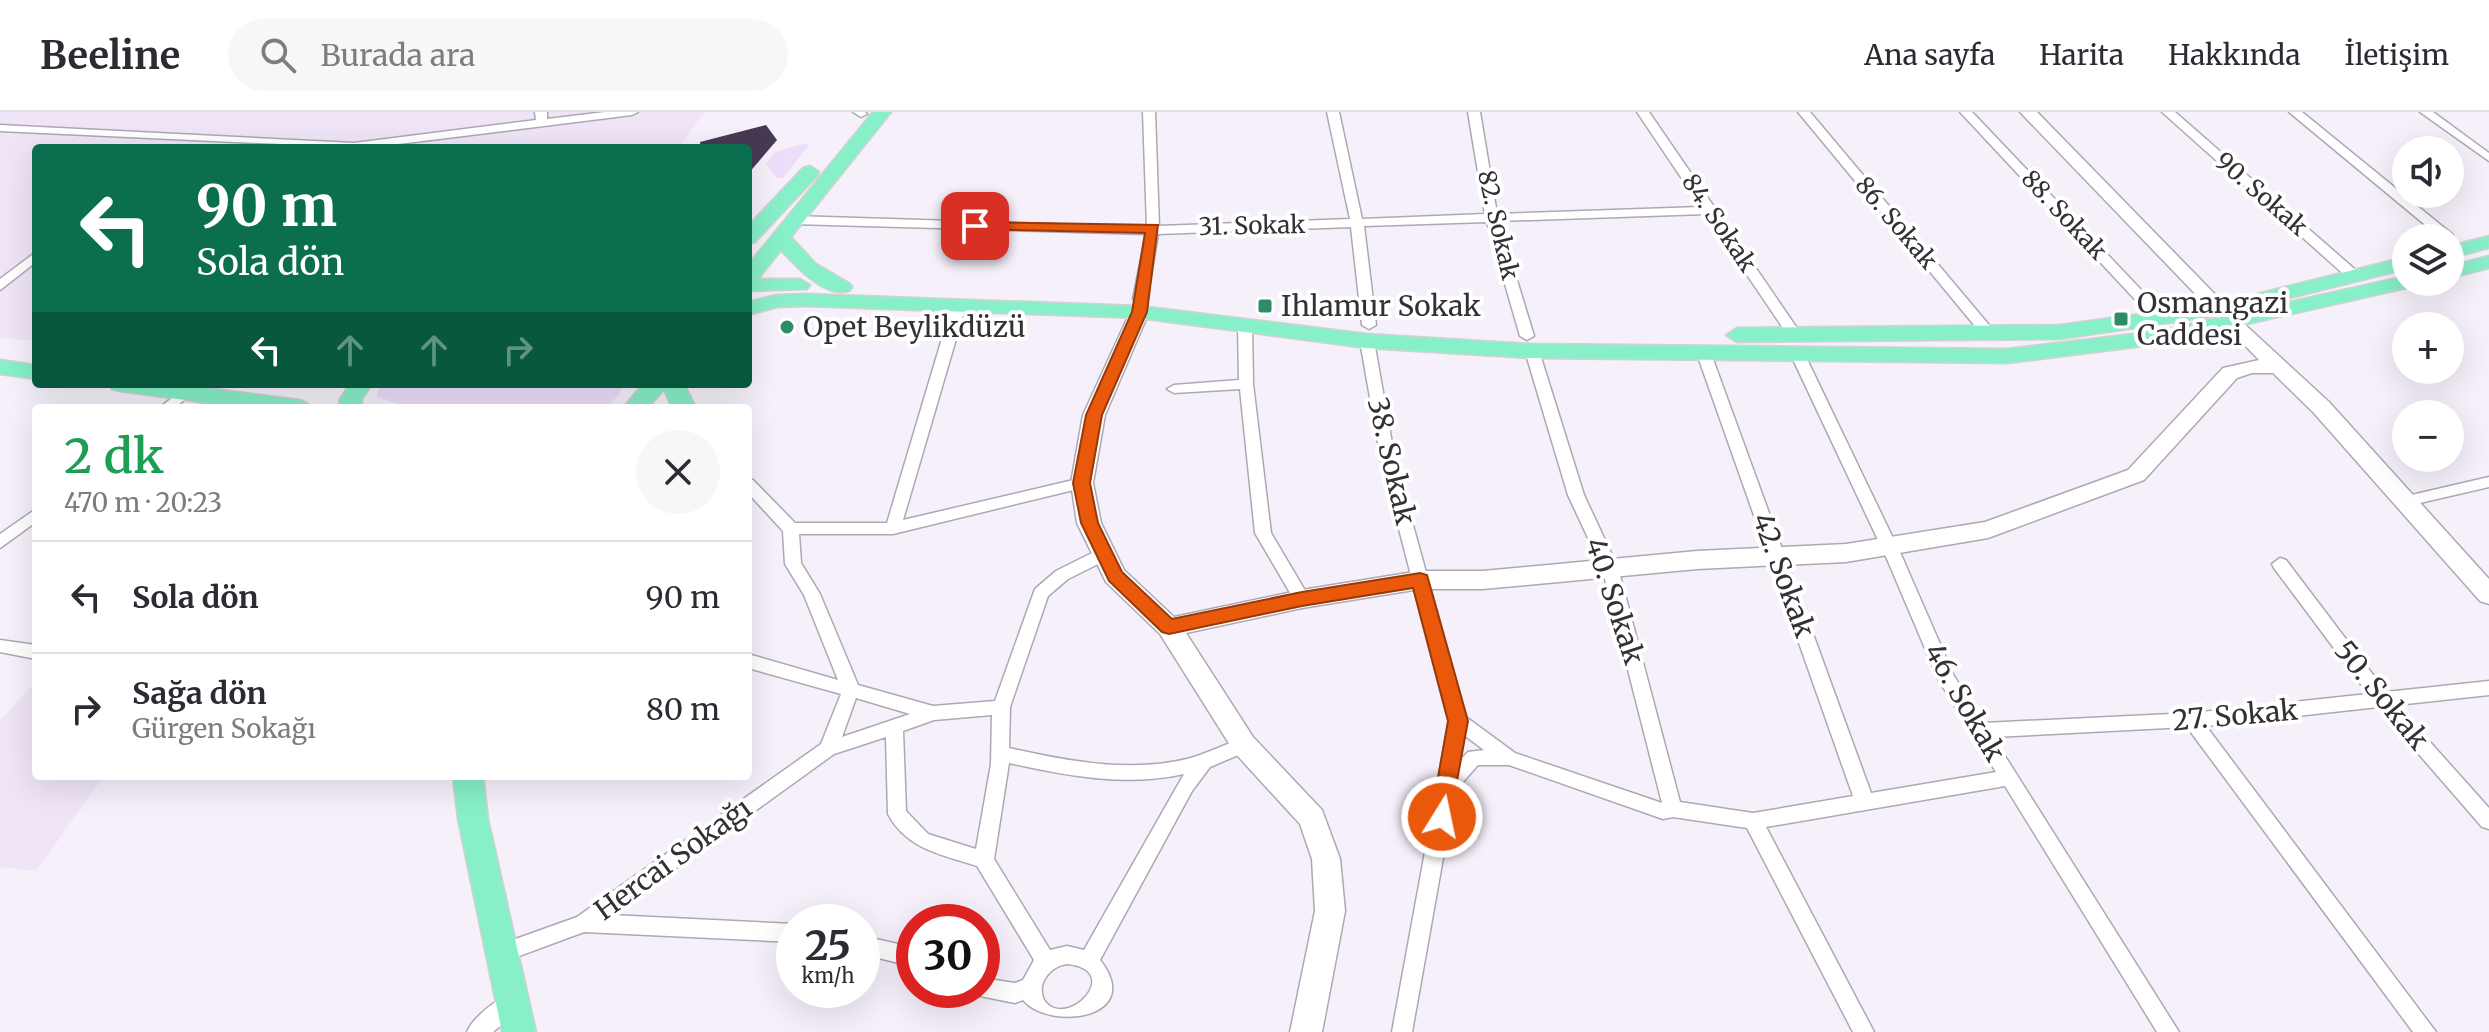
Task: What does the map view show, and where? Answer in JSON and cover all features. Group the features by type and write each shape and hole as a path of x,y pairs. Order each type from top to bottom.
{"main road":[{"path":"752,273 882,112"},
{"path":"752,234 861,113"},
{"path":"786,229 809,268 842,287"},
{"path":"2464,243 2489,242"},
{"path":"2464,268 2489,262"},
{"path":"752,308 776,301 806,300 1140,306 1245,326 1530,344 1703,351 2060,332 2161,319 2227,317 2392,266"},
{"path":"752,285 842,287 1140,306 1368,333"},
{"path":"1530,344 1796,344 2036,354 2080,351 2227,317 2392,285"},
{"path":"0,350 32,354"},
{"path":"0,367 32,371"},
{"path":"149,388 269,404"},
{"path":"638,404 652,388"},
{"path":"468,780 473,819 516,1018"}],"street":[{"path":"373,144 542,118 632,112"},
{"path":"1149,112 1153,228 1140,306 1094,415 1082,483 1089,523 1115,576 1169,627 1244,745 1312,818 1326,859 1330,911 1306,1032"},
{"name":"38. Sokak","path":"1333,112 1357,223 1368,333 1388,460 1458,721"},
{"name":"82. Sokak","path":"1474,112 1492,218 1530,344"},
{"name":"84. Sokak","path":"1643,112 1711,210 1796,344"},
{"name":"86. Sokak","path":"1804,112 1989,334"},
{"name":"88. Sokak","path":"1966,112 2161,319"},
{"path":"2028,112 2227,317 2281,367 2407,501 2489,595"},
{"name":"90. Sokak","path":"2168,112 2354,276"},
{"path":"2295,112 2429,224"},
{"path":"2426,112 2489,158"},
{"path":"0,128 301,144"},
{"path":"172,144 181,137"},
{"name":"31. Sokak","path":"786,229 1128,231 1711,210"},
{"path":"0,286 32,259"},
{"path":"0,267 21,268"},
{"path":"893,528 959,305"},
{"path":"1245,326 1246,384 1263,533 1302,599"},
{"name":"40. Sokak","path":"1530,344 1576,495 1610,568 1673,809"},
{"name":"46. Sokak","path":"1796,344 1947,679 2169,1032"},
{"name":"42. Sokak","path":"1703,351 1864,800"},
{"path":"1169,627 1302,599 1420,580 1483,580 1890,548 1988,530 2136,475 2230,373 2250,366 2281,367"},
{"path":"1174,389 1246,384"},
{"path":"171,404 185,393"},
{"path":"2407,501 2489,482"},
{"path":"791,529 893,528 1082,483"},
{"path":"752,488 791,529 793,564 812,594 851,690 828,749"},
{"path":"0,542 32,517"},
{"path":"1047,964 984,860 1001,754 1001,707 1041,593 1062,575 1104,554"},
{"name":"50. Sokak","path":"2280,564 2382,700 2489,821"},
{"path":"0,646 32,651"},
{"path":"752,662 934,713 1001,707"},
{"name":"27. Sokak","path":"1980,730 2192,720 2489,688"},
{"name":"Hercai Sokağı","path":"584,923 828,749 934,713"},
{"path":"2192,720 2426,1032"},
{"path":"1402,1032 1458,721 1509,758 1663,811 1673,809 1753,821 2008,778"},
{"path":"894,725 897,814 922,840 984,860"},
{"path":"1001,754 1070,769 1107,772 1178,769 1244,745"},
{"path":"1447,787 1474,757 1509,758"},
{"path":"1088,961 1186,786 1204,760"},
{"path":"1753,821 1864,1032"},
{"path":"503,953 584,923 776,932"},
{"path":"1067,957 1088,961 1102,978 1104,989 1096,1009 1077,1022 1042,1026 1033,1005 1032,987 1047,964 1067,957"},
{"path":"1000,991 1015,993 1032,987"},
{"path":"477,1032 516,1018"}],"shaded area":[{"path":"0,112 704,112 682,144 32,144 32,341 0,338"},
{"path":"809,145 783,178 777,178 766,164 775,152"},
{"path":"381,388 623,388 611,404 398,404 377,397"},
{"path":"32,688 32,780 101,780 36,871 0,867 0,720"}],"building":[{"path":"766,125 777,140 752,169 752,144 700,142"}],"place":[{"name":"Ihlamur Sokak","path":"1265,306"},
{"name":"Osmangazi Caddesi","path":"2121,319"},
{"name":"Opet Beylikdüzü","path":"787,327"}],"route":[{"path":"975,226 1128,231 1153,228 1139,312 1094,415 1082,483 1089,523 1115,576 1169,627 1302,599 1420,580 1458,721 1442,817"}]}
